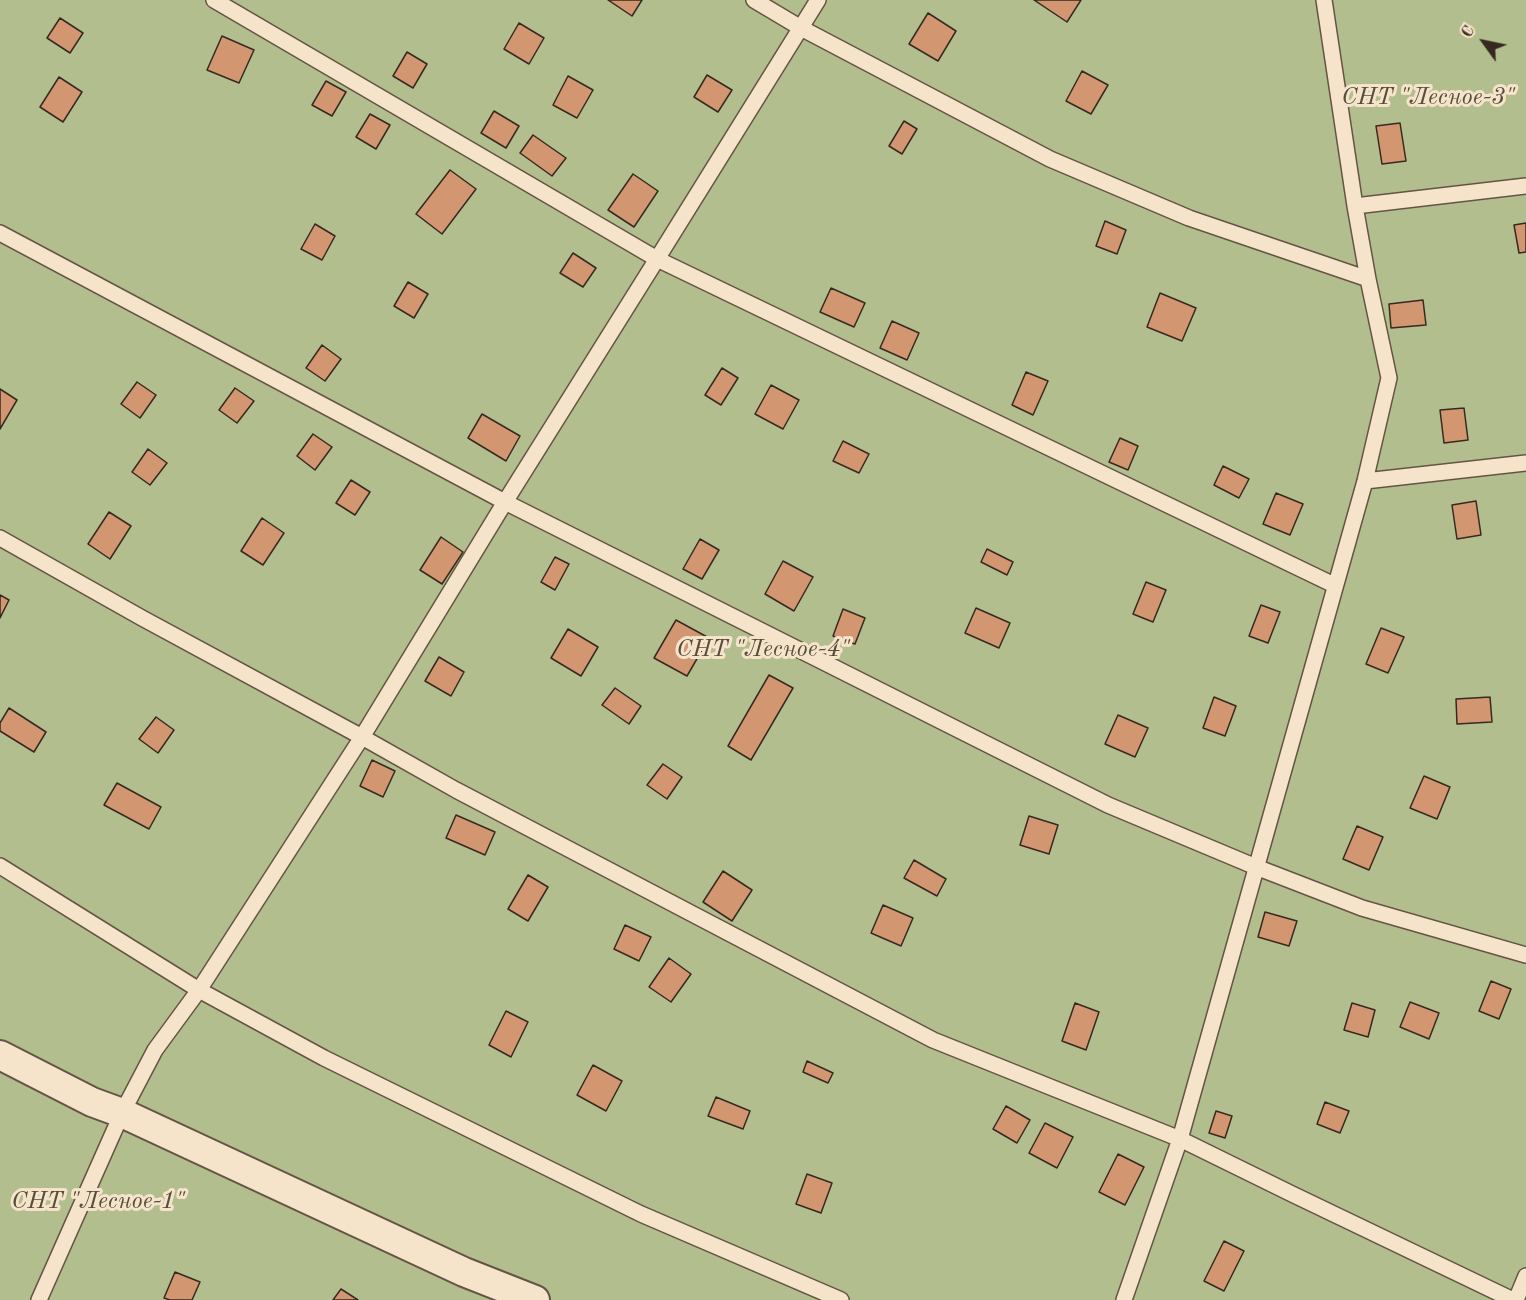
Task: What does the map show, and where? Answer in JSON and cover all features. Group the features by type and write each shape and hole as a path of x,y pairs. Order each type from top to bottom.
{"street":[{"path":"0,1055 92,1102 122,1113 464,1272 535,1300"}],"lane":[{"path":"214,0 657,260 1334,585"},
{"path":"754,0 801,28 1050,159 1189,218 1368,279"},
{"path":"39,1300 122,1113 155,1050 199,990 362,737 505,502 818,0"},
{"path":"1124,1300 1180,1139 1365,481 1389,378 1355,206 1324,0"},
{"path":"1355,206 1526,186"},
{"path":"0,233 505,502 1108,805 1256,867 1362,908 1526,955"},
{"path":"1365,481 1526,463"},
{"path":"0,538 456,790 933,1040 1180,1139 1515,1300 1526,1276"},
{"path":"0,866 199,990 324,1058 641,1214 841,1300"}],"green space":[{"name":"СНТ \"Лесное-4\"","path":"0,0 1526,0 1526,1300 0,1300"}],"building":[{"path":"608,0 642,0 632,16"},
{"path":"1034,0 1081,0 1067,22"},
{"path":"928,13 956,31 938,61 909,44"},
{"path":"60,18 83,33 70,53 47,38"},
{"path":"519,23 544,38 529,64 504,49"},
{"path":"222,36 254,50 239,83 207,70"},
{"path":"407,52 427,64 413,88 393,76"},
{"path":"1082,71 1108,85 1091,114 1066,101"},
{"path":"707,75 732,90 718,112 694,97"},
{"path":"568,76 593,90 577,118 553,105"},
{"path":"59,77 82,92 63,122 40,107"},
{"path":"326,81 346,92 332,116 312,105"},
{"path":"494,111 519,126 506,148 481,133"},
{"path":"370,114 390,125 376,149 356,137"},
{"path":"904,121 917,129 902,154 889,146"},
{"path":"1400,123 1406,161 1382,164 1376,126"},
{"path":"533,135 566,158 552,176 520,153"},
{"path":"450,170 476,189 442,234 416,214"},
{"path":"633,174 658,191 634,227 608,210"},
{"path":"1105,221 1126,230 1117,254 1096,246"},
{"path":"1526,223 1526,252 1519,253 1514,225"},
{"path":"315,224 335,236 322,260 301,249"},
{"path":"573,253 596,268 583,287 560,273"},
{"path":"408,282 428,294 414,318 394,306"},
{"path":"831,288 865,303 854,327 820,312"},
{"path":"1160,293 1196,308 1182,341 1147,327"},
{"path":"1423,300 1426,325 1391,328 1389,304"},
{"path":"892,321 919,333 907,360 880,348"},
{"path":"322,345 341,359 325,381 306,368"},
{"path":"722,368 738,378 721,405 705,395"},
{"path":"1026,372 1048,381 1033,415 1012,405"},
{"path":"137,382 156,395 140,418 121,404"},
{"path":"771,385 799,400 783,429 755,414"},
{"path":"235,388 254,401 237,423 219,410"},
{"path":"0,389 17,400 0,429"},
{"path":"1464,408 1468,440 1444,443 1440,410"},
{"path":"482,414 520,436 506,461 468,438"},
{"path":"313,434 332,447 315,470 297,456"},
{"path":"1120,438 1138,446 1128,470 1109,462"},
{"path":"843,441 869,454 859,473 833,461"},
{"path":"148,449 167,463 150,485 132,472"},
{"path":"1223,466 1249,479 1239,498 1214,485"},
{"path":"351,480 370,492 355,515 336,503"},
{"path":"1276,493 1303,504 1290,535 1263,524"},
{"path":"1476,501 1481,535 1457,539 1452,505"},
{"path":"109,512 131,526 110,559 88,544"},
{"path":"262,518 284,533 263,565 241,551"},
{"path":"441,537 463,552 442,584 420,570"},
{"path":"700,539 719,550 702,579 683,569"},
{"path":"987,549 1013,562 1007,575 981,562"},
{"path":"555,557 569,564 555,590 541,582"},
{"path":"783,561 813,577 794,611 765,594"},
{"path":"1146,582 1166,590 1153,622 1133,614"},
{"path":"0,595 9,600 0,618"},
{"path":"1261,605 1280,612 1268,643 1249,636"},
{"path":"976,608 1010,623 999,648 965,633"},
{"path":"843,609 865,618 855,644 833,636"},
{"path":"676,620 709,638 687,676 654,658"},
{"path":"1381,628 1404,637 1388,673 1366,664"},
{"path":"568,629 598,647 581,676 551,658"},
{"path":"439,657 464,672 451,696 425,681"},
{"path":"769,675 793,688 751,760 728,746"},
{"path":"615,688 641,706 629,724 602,705"},
{"path":"1214,697 1236,706 1225,736 1203,728"},
{"path":"1490,697 1492,722 1457,724 1456,699"},
{"path":"9,708 46,732 34,752 0,731 0,723"},
{"path":"1118,715 1148,728 1135,757 1105,744"},
{"path":"156,717 174,730 158,753 139,739"},
{"path":"372,760 395,771 383,797 360,786"},
{"path":"663,764 682,777 667,799 647,785"},
{"path":"1424,776 1450,787 1437,819 1410,808"},
{"path":"117,783 161,807 149,829 104,805"},
{"path":"456,815 495,832 485,855 446,838"},
{"path":"1029,816 1058,825 1049,854 1020,845"},
{"path":"1357,826 1383,837 1369,870 1343,859"},
{"path":"914,860 946,879 937,896 904,878"},
{"path":"723,871 752,890 732,921 703,902"},
{"path":"528,875 548,887 528,921 508,909"},
{"path":"883,905 913,918 901,946 871,933"},
{"path":"1265,912 1297,921 1289,946 1258,937"},
{"path":"625,925 651,937 639,961 614,949"},
{"path":"669,958 691,974 671,1002 649,987"},
{"path":"1491,981 1511,989 1499,1019 1479,1011"},
{"path":"1410,1002 1439,1013 1429,1039 1400,1027"},
{"path":"1075,1003 1099,1012 1086,1050 1062,1041"},
{"path":"1352,1003 1375,1010 1368,1037 1344,1030"},
{"path":"506,1011 528,1022 511,1057 489,1045"},
{"path":"807,1061 833,1073 828,1083 803,1072"},
{"path":"593,1065 622,1081 606,1111 577,1095"},
{"path":"716,1097 750,1111 743,1129 708,1116"},
{"path":"1325,1102 1349,1111 1340,1133 1317,1124"},
{"path":"1006,1106 1030,1120 1017,1143 993,1129"},
{"path":"1216,1111 1232,1116 1225,1138 1209,1133"},
{"path":"1045,1123 1073,1137 1057,1168 1029,1153"},
{"path":"1118,1154 1144,1167 1125,1205 1099,1192"},
{"path":"807,1174 832,1183 821,1213 796,1204"},
{"path":"1224,1241 1244,1251 1224,1291 1204,1281"},
{"path":"175,1272 200,1282 192,1300 164,1298"},
{"path":"341,1289 358,1300 333,1300"}],"park label":[{"name":"СНТ \"Лесное-3\"","path":"1428,98"},
{"name":"СНТ \"Лесное-1\"","path":"98,1202"}]}
